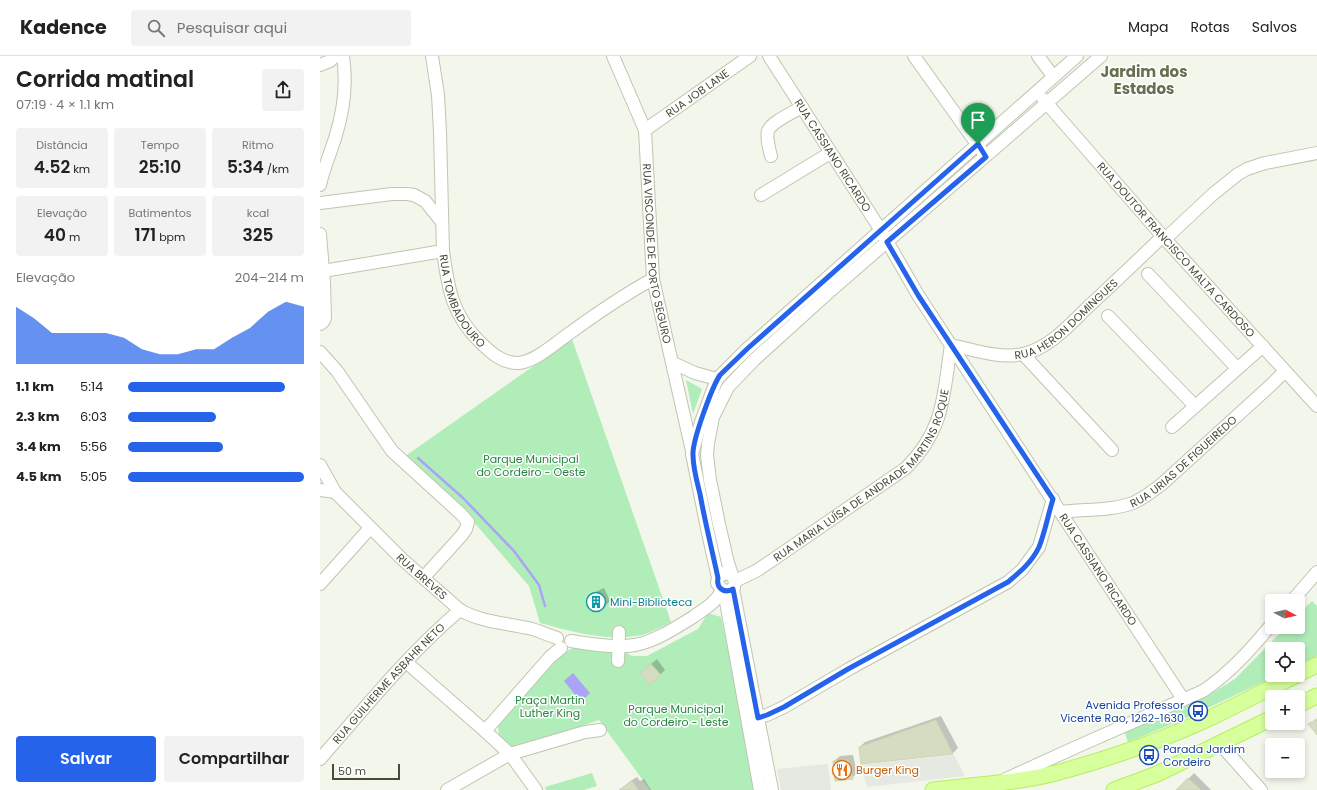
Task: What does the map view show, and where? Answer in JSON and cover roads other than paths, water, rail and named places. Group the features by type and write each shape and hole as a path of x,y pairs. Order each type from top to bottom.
{"main road":[{"path":"1305,671 1317,665"},
{"path":"933,790 1027,779 1056,773 1139,747 1209,718 1283,682"},
{"path":"1305,702 1317,696"},
{"path":"1114,790 1157,774 1265,722"}],"street":[{"path":"320,65 330,61 335,56"},
{"path":"320,184 336,135 344,104 345,86 342,56"},
{"name":"RUA TOMBADOURO","path":"432,56 438,95 440,124 443,251 450,294 463,322 490,353 501,359 517,363 526,361 538,355 624,295 653,279"},
{"name":"RUA VISCONDE DE PORTO SEGURO","path":"613,56 645,130 653,279 673,363 718,578 717,584 729,585"},
{"name":"RUA JOB LANE","path":"645,130 750,56"},
{"name":"RUA CASSIANO RICARDO","path":"769,56 880,229 918,295 1183,699"},
{"path":"914,56 986,157"},
{"path":"1038,56 1053,76"},
{"path":"692,454 701,422 717,380 732,364 880,229 1077,56"},
{"path":"760,790 729,585 707,455 713,417 728,387 741,372 829,292 1102,56"},
{"name":"RUA DOUTOR FRANCISCO MALTA CARDOSO","path":"1036,93 1164,238 1317,406"},
{"path":"770,156 768,137 769,130 772,125 802,107"},
{"path":"761,195 830,152"},
{"name":"RUA HERON DOMINGUES","path":"951,345 1000,355 1023,354 1039,349 1058,335 1127,271 1212,195 1238,174 1247,169 1265,163 1317,153"},
{"path":"320,203 392,194 414,195 425,201 442,222"},
{"path":"320,234 323,271 322,321"},
{"path":"323,271 443,251"},
{"path":"1148,274 1238,368"},
{"path":"1108,316 1195,406"},
{"name":"RUA MARIA LUÍSA DE ANDRADE MARTINS ROQUE","path":"729,585 756,571 774,559 906,468 914,460 928,441 936,425 944,398 951,345"},
{"path":"1172,427 1262,346"},
{"path":"747,349 749,358 754,360"},
{"path":"320,352 337,371 392,451 468,522 462,535 424,577"},
{"path":"1023,354 1112,450"},
{"path":"673,363 695,373 717,380"},
{"path":"732,364 739,366 741,372"},
{"name":"RUA URIAS DE FIGUEIREDO","path":"1061,512 1118,507 1134,502 1145,496 1162,484 1271,385 1285,370"},
{"name":"RUA BREVES","path":"320,465 335,492 403,560 460,610 481,620 530,628 563,642 619,646 634,645 646,642 686,621 715,601 729,585"},
{"path":"320,490 335,492"},
{"path":"758,718 784,707 848,669 1008,582 1022,570 1034,556 1039,547 1053,499"},
{"path":"320,584 370,528"},
{"path":"1298,594 1317,572"},
{"path":"729,585 772,790"},
{"name":"RUA GUILHERME ASBAHR NETO","path":"320,759 406,662 443,624 460,610"},
{"path":"618,661 619,632"},
{"path":"1001,782 1203,691 1219,681 1265,632"},
{"path":"485,731 563,642"},
{"path":"406,662 510,754 536,790"},
{"path":"447,790 510,754 585,732 600,730"},
{"path":"1220,744 1261,790"}],"waterway":[{"path":"418,458 463,498 514,551 539,585 545,606"}],"place":[{"name":"Mini-Biblioteca","path":"596,602"},
{"name":"Avenida Professor Vicente Rao, 1262-1630","path":"1198,711"},
{"name":"Parada Jardim Cordeiro","path":"1149,755"},
{"name":"Burger King","path":"842,770"}],"district":[{"name":"Jardim dos Estados","path":"1144,80"}],"park label":[{"name":"Parque Municipal do Cordeiro - Oeste","path":"531,465"},
{"name":"Praça Martin Luther King","path":"550,706"},
{"name":"Parque Municipal do Cordeiro - Leste","path":"676,715"}]}
